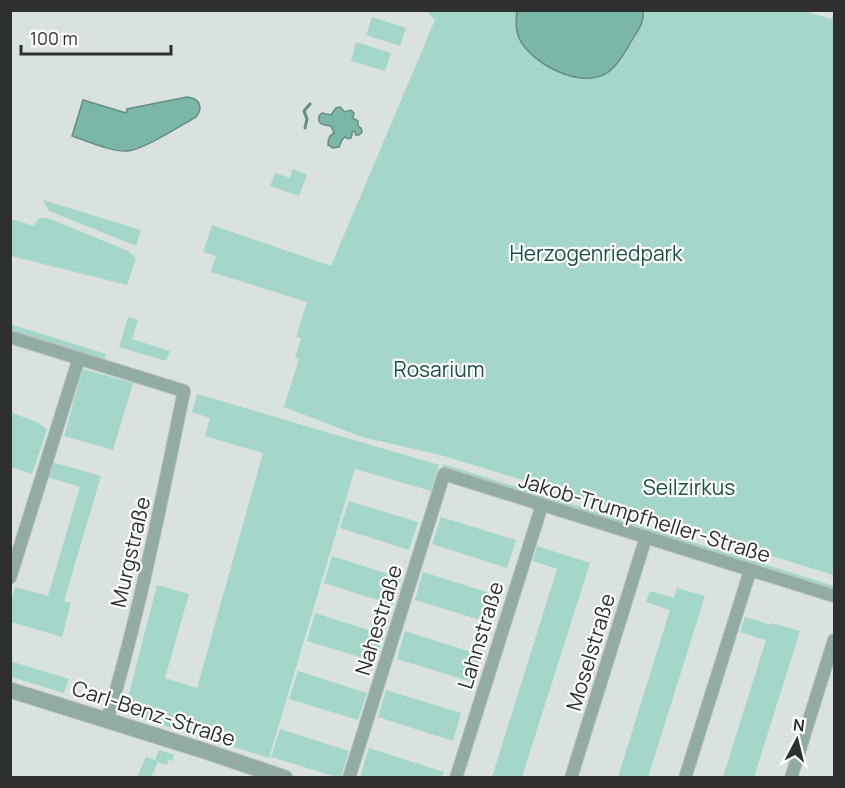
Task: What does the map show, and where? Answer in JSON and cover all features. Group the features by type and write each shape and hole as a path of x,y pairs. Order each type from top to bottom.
{"street":[{"path":"10,337 78,358 10,578"},
{"name":"Murgstraße","path":"78,358 184,391 144,582 107,720"},
{"name":"Jakob-Trumpfheller-Straße","path":"444,474 834,596"},
{"name":"Nahestraße","path":"349,777 444,474"},
{"name":"Lahnstraße","path":"456,777 542,505"},
{"name":"Moselstraße","path":"571,777 646,537"},
{"path":"685,777 750,571"},
{"path":"791,777 834,640"},
{"name":"Carl-Benz-Straße","path":"10,690 281,777"}],"green space":[{"name":"Herzogenriedpark","path":"801,10 831,19 834,13 834,575 444,456 362,437 284,407 299,359 295,358 301,338 296,337 307,302 211,272 216,256 203,252 212,225 331,266 435,20 426,11"},
{"path":"372,17 406,28 400,46 366,35"},
{"path":"356,42 391,53 385,71 351,61"},
{"path":"293,169 307,175 299,196 270,186 275,173 290,178"},
{"path":"43,200 141,230 136,246 49,211"},
{"path":"48,218 128,251 136,258 127,285 11,256 11,219 34,226 38,219"},
{"path":"128,317 138,320 132,339 170,351 166,361 119,347"},
{"path":"10,324 106,354 104,360 11,331"},
{"path":"83,369 133,383 113,450 64,436"},
{"path":"197,394 439,465 431,491 355,469 269,758 124,713 157,585 189,594 165,678 197,688 263,453 205,436 210,418 192,412"},
{"path":"11,412 35,421 47,430 32,474 11,467"},
{"path":"52,462 101,476 64,601 71,603 62,637 11,622 11,603 15,587 48,596 80,487 47,477"},
{"path":"443,464 834,586 834,592 441,470"},
{"path":"349,501 418,522 409,550 340,528"},
{"path":"139,517 147,519 133,567 124,564"},
{"path":"441,517 516,540 507,568 432,544"},
{"path":"537,546 590,563 522,777 492,777 557,569 533,561"},
{"path":"332,556 401,578 393,605 324,583"},
{"path":"423,572 499,596 490,623 415,600"},
{"path":"677,588 705,596 648,777 618,777 670,610 646,602 650,591 674,598"},
{"path":"315,613 384,635 376,662 307,641"},
{"path":"745,617 800,631 754,777 723,777 766,640 740,632"},
{"path":"405,631 480,655 472,682 397,659"},
{"path":"10,661 69,679 64,693 11,677"},
{"path":"298,671 367,693 358,720 289,699"},
{"path":"386,690 461,713 453,741 378,717"},
{"path":"280,729 349,751 341,777 271,757"},
{"path":"369,748 444,772 442,777 360,777"},
{"path":"159,750 174,755 172,761 168,760 167,765 158,762 151,777 137,777 146,757 155,760"}],"shaded area":[{"path":"643,10 641,26 621,58 607,73 596,77 571,76 545,65 525,47 517,31 517,11"},
{"path":"187,97 195,99 199,104 200,110 196,117 134,150 114,150 72,136 83,100 126,113 127,109"},
{"path":"340,107 345,112 351,110 354,113 353,118 358,121 362,132 356,135 354,131 352,132 351,138 345,137 339,147 333,148 328,145 329,138 334,133 331,126 320,123 319,116 322,113 331,115 336,108"}],"waterway":[{"path":"305,128 307,119 304,111 310,104"}],"park label":[{"name":"Rosarium","path":"439,369"},
{"name":"Seilzirkus","path":"689,487"}]}
